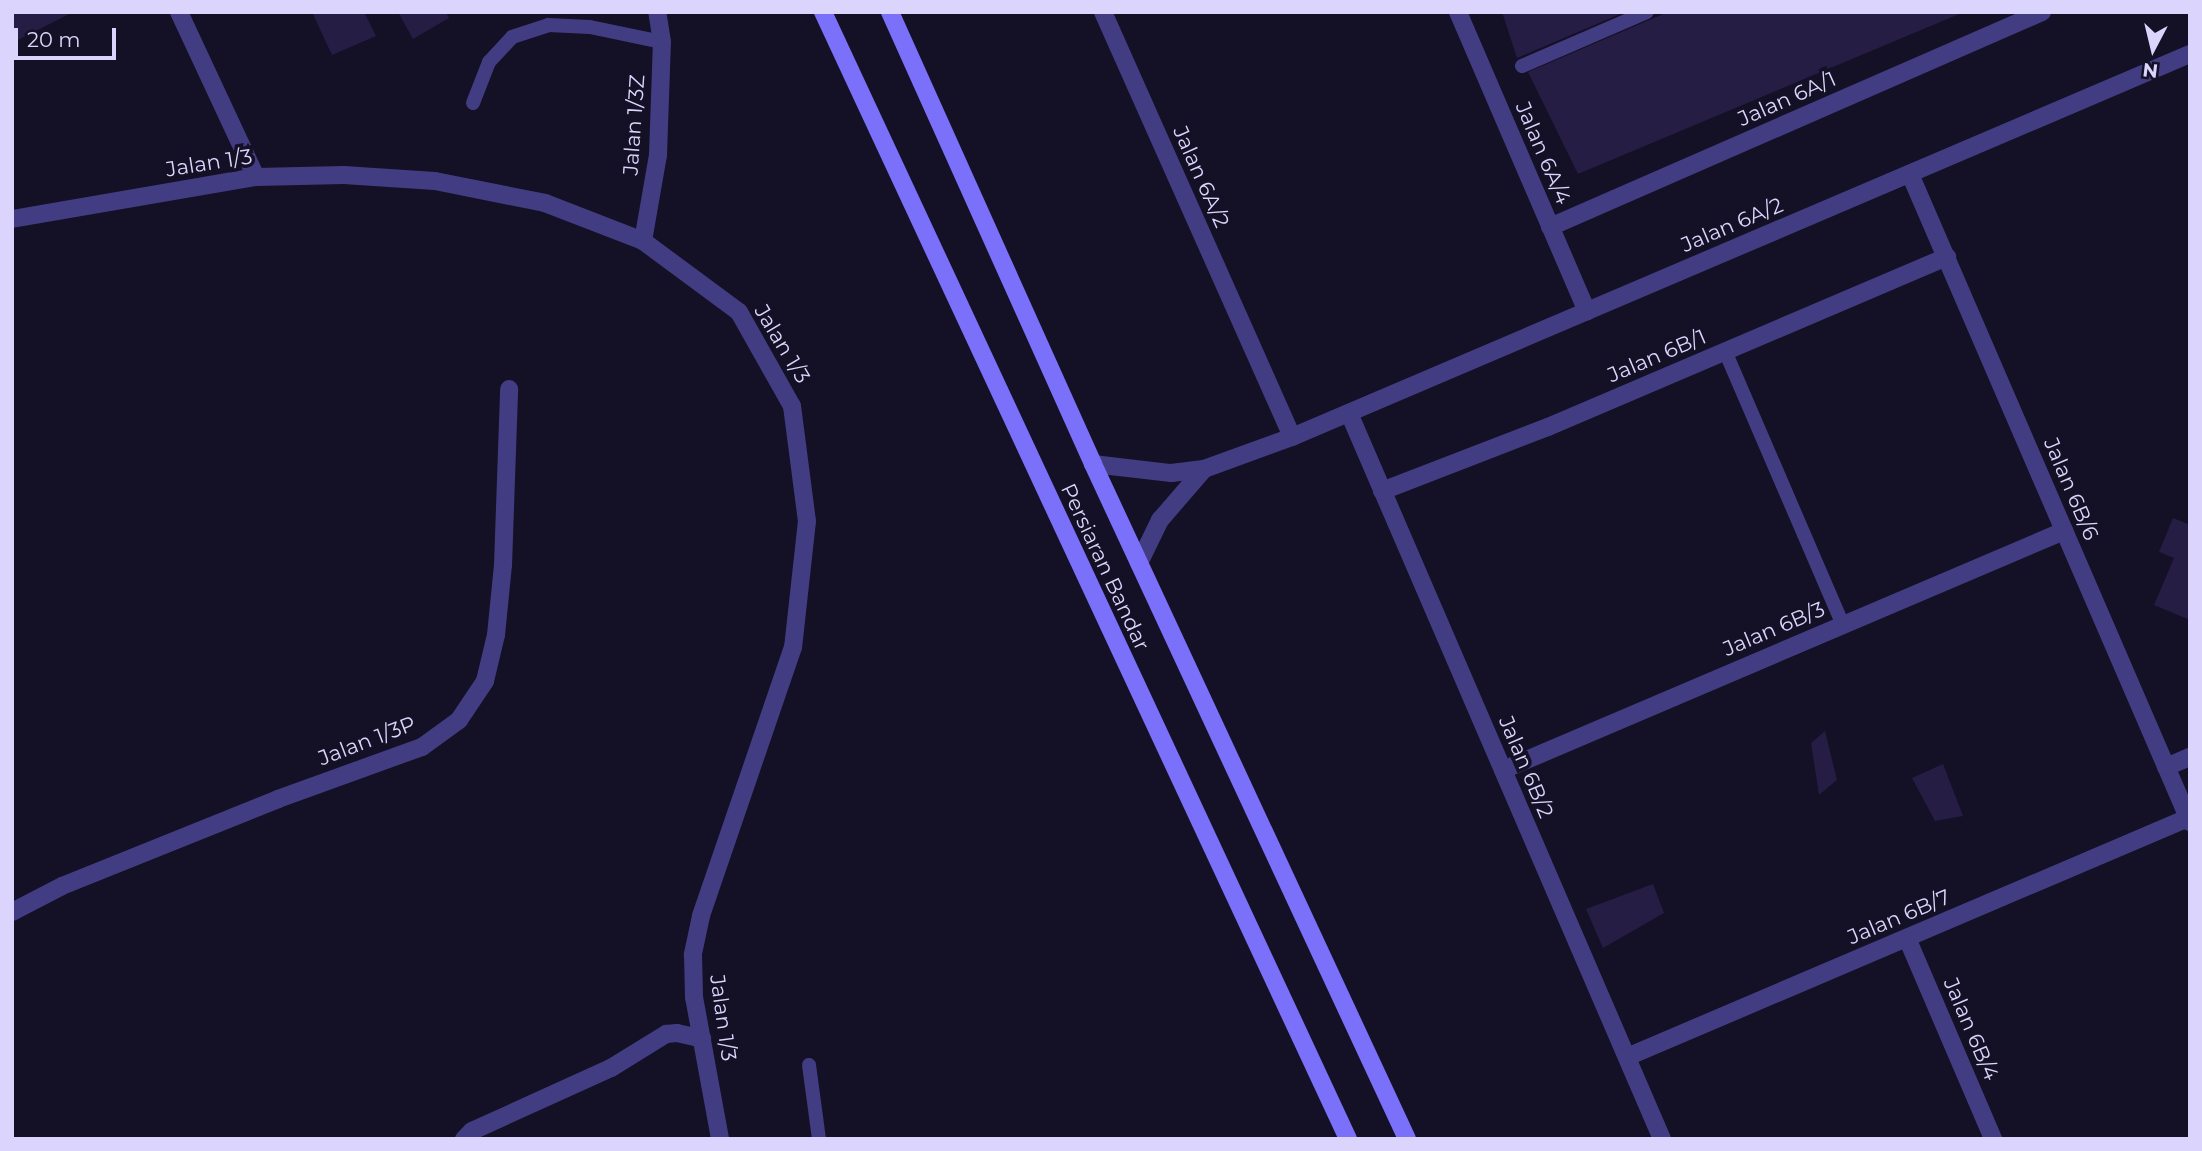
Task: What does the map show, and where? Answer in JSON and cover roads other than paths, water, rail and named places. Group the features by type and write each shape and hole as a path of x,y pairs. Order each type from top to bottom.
{"main road":[{"name":"Persiaran Bandar","path":"823,12 1348,1139"},
{"name":"Persiaran Bandar","path":"890,12 1093,464 1407,1139"}],"street":[{"path":"179,12 256,177"},
{"name":"Jalan 1/3Z","path":"643,241 658,155 662,42 657,12"},
{"name":"Jalan 6A/2","path":"1103,12 1292,437"},
{"name":"Jalan 6A/4","path":"1458,12 1587,311"},
{"name":"Jalan 6A/1","path":"1550,226 2042,12"},
{"name":"Jalan 6A/2","path":"1093,464 1171,473 1204,469 1292,437 2190,54"},
{"name":"Jalan 6B/6","path":"1910,174 2189,820"},
{"name":"Jalan 1/3","path":"12,219 256,177 344,175 435,181 545,203 643,241 739,312 792,406 807,521 793,647 701,916 695,942 694,996 720,1139"},
{"name":"Jalan 6B/1","path":"1382,491 1548,427 1947,257"},
{"name":"Jalan 1/3P","path":"12,912 62,886 278,799 422,747 459,720 485,681 496,635 503,565 509,389"},
{"name":"Jalan 6B/2","path":"1349,412 1662,1139"},
{"name":"Jalan 6A/2","path":"1139,563 1160,520 1204,469"},
{"name":"Jalan 6B/3","path":"1503,770 2064,531"},
{"path":"2166,766 2190,757"},
{"name":"Jalan 6B/7","path":"1627,1057 2189,820"},
{"name":"Jalan 6B/4","path":"1907,938 1993,1139"},
{"path":"464,1139 472,1131 611,1068 666,1034 677,1033 702,1039"}],"lane":[{"path":"1522,66 1647,12"},
{"path":"473,103 489,62 512,37 548,25 590,27 662,42"},
{"path":"1726,351 1843,625"},
{"path":"809,1065 819,1139"}]}
